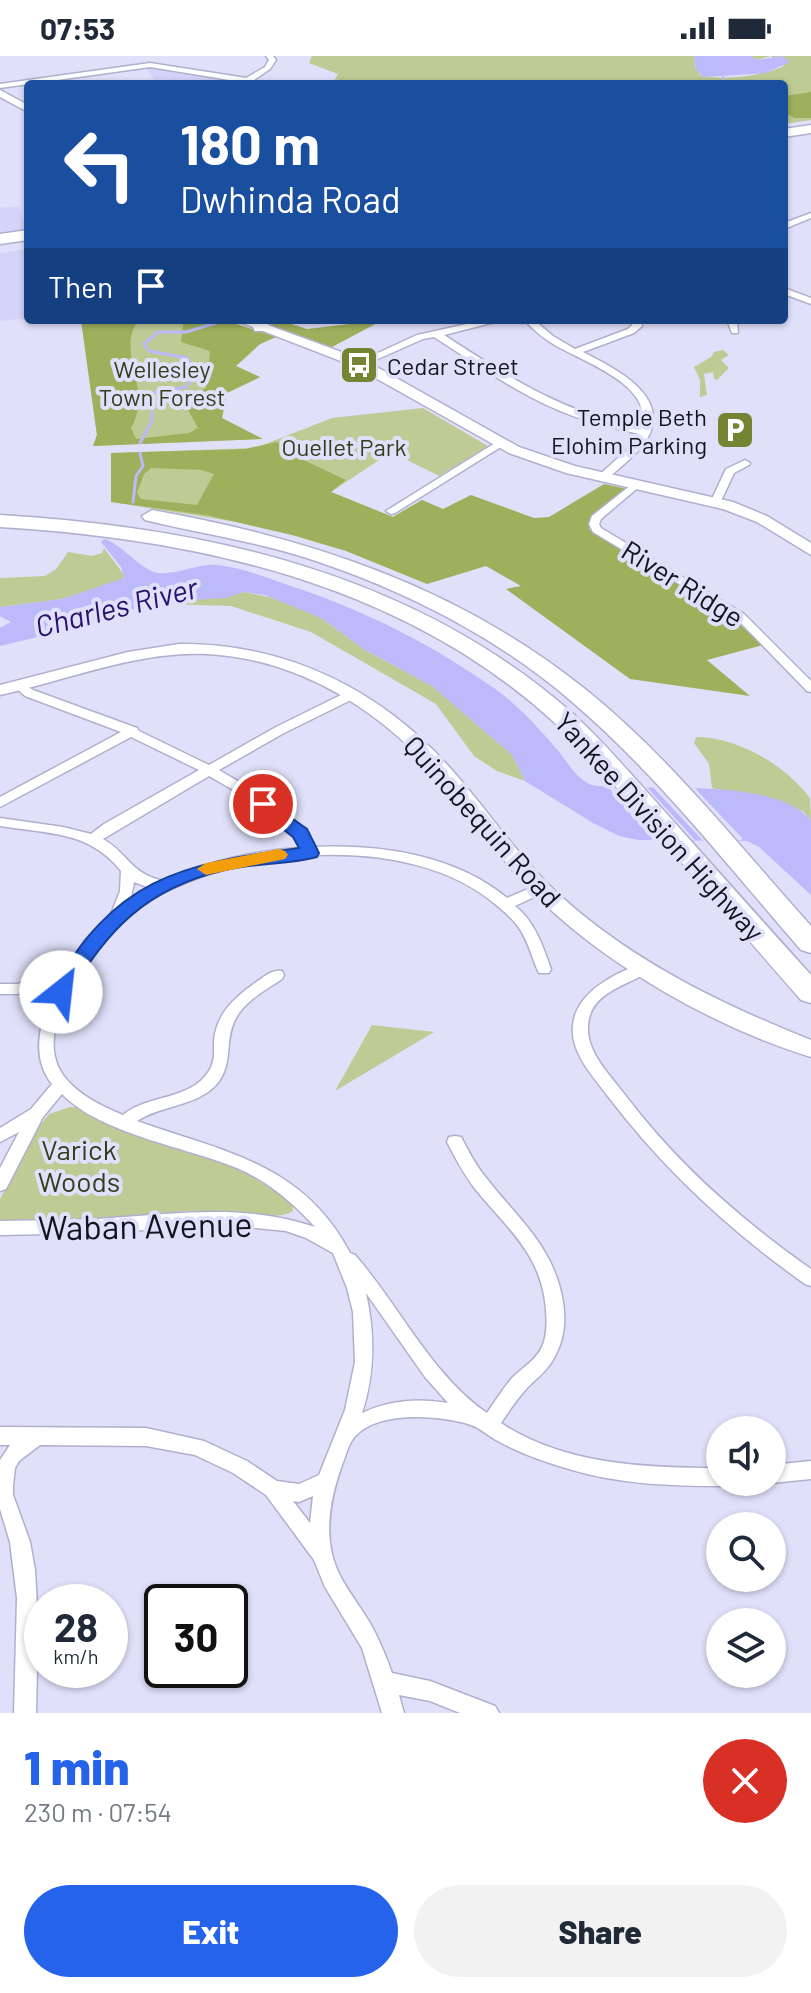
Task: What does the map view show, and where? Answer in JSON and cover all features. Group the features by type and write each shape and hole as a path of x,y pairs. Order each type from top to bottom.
{"highway":[{"path":"788,131 810,129"},
{"path":"0,244 24,236"},
{"path":"0,244 24,243"},
{"name":"Yankee Division Highway","path":"0,505 98,510 212,527 290,546 394,583 464,617 543,667 603,717 811,943"},
{"name":"Yankee Division Highway","path":"0,521 101,527 189,541 281,563 355,589 438,629 515,678 573,727 811,993"},
{"path":"724,846 811,919"}],"main road":[{"path":"0,92 24,107"},
{"path":"259,324 359,364 500,443 554,464 716,501 758,517 811,550"},
{"name":"Quinobequin Road","path":"0,690 135,654 207,649 245,652 281,661 351,695 392,724 427,754 540,889 574,919 642,969 735,1018 811,1049"}],"street":[{"path":"142,56 150,65"},
{"path":"67,80 150,65 248,80 272,65 273,60 269,56"},
{"path":"0,92 24,88"},
{"path":"788,224 811,215"},
{"path":"788,292 811,301"},
{"path":"359,364 435,333 479,324"},
{"path":"534,324 557,343 634,385 648,413 646,432 640,442 603,477"},
{"path":"575,352 631,331 637,324"},
{"path":"435,333 489,369 555,405 591,419 646,432"},
{"path":"391,511 500,443"},
{"path":"716,501 729,473 738,462"},
{"name":"River Ridge","path":"636,484 596,518 594,524 597,530 743,618 811,688"},
{"path":"20,686 29,693 133,731 211,770 297,830 310,853"},
{"path":"92,840 109,827 280,730 351,695"},
{"path":"0,803 133,731"},
{"path":"0,822 92,840 110,850 127,873 144,882 163,886"},
{"path":"322,1556 319,1526 325,1482 359,1395 364,1357 356,1290 340,1251 314,1214 269,1177 220,1154 125,1122 60,1086 49,1066 48,1037 53,1013 68,978 87,948 115,918 163,886 225,864 310,853 368,852 419,859 470,878 507,904 526,927 544,969"},
{"path":"115,918 126,898 127,873"},
{"path":"507,904 540,889"},
{"path":"642,969 607,986 591,1000 580,1024 580,1039 585,1052 637,1123 689,1180 738,1224 811,1279"},
{"path":"125,1122 139,1111 191,1096 209,1082 222,1063 224,1028 229,1016 243,1000 277,975"},
{"path":"0,989 17,989 68,978"},
{"path":"0,1184 37,1113 60,1086"},
{"path":"0,1136 37,1113"},
{"path":"343,1437 370,1418 408,1408 435,1408 483,1422 542,1363 551,1348 555,1302 547,1267 537,1248 472,1172 455,1142"},
{"name":"Waban Avenue","path":"0,1228 222,1218 296,1227 320,1236 340,1251 382,1299 444,1387 483,1422 549,1453 599,1468 671,1477 706,1477"},
{"path":"0,1436 129,1436 181,1442 219,1456 273,1489 322,1556 334,1584 370,1642 393,1713"},
{"path":"25,1713 28,1576 2,1490 10,1457 22,1445 37,1438"},
{"path":"786,1473 811,1470"},
{"path":"273,1489 299,1493 325,1482"},
{"path":"385,1682 430,1691 488,1713"}],"shaded area":[{"path":"145,67 234,80 154,80"},
{"path":"18,206 24,221 24,232 0,236 0,208"},
{"path":"24,250 24,318 0,321 0,253"}],"green space":[{"path":"312,56 694,56 695,67 701,76 721,78 754,75 784,66 771,56 811,56 811,120 788,123 788,80 334,80 338,74 309,63"},
{"path":"750,56 771,56 757,60"},
{"path":"811,92 811,118 795,118 788,114 788,95"},
{"name":"Wellesley Town Forest","path":"82,324 236,324 276,337 260,344 236,366 260,377 227,393 222,418 263,439 93,446 97,435"},
{"name":"Wellesley Town Forest","path":"82,324 137,324 130,344 138,399 131,428 136,439 189,433 198,428 183,401 206,388 210,351 181,342 183,324 236,324 276,337 260,344 236,366 260,377 227,393 222,418 263,439 93,446 97,435"},
{"name":"Wellesley Town Forest","path":"271,324 291,324 307,329 375,324 332,347"},
{"path":"723,350 729,355 721,360 729,368 717,380 713,372 704,374 707,395 700,397 700,380 694,367 714,352"},
{"name":"Wellesley Town Forest","path":"423,408 488,446 439,476 391,452 331,492 393,517 422,500 480,526 237,522 111,502 111,453 255,448 332,418"},
{"path":"277,442 293,455 346,480 331,492 393,517 422,500 443,509 471,495 534,518 549,517 604,484 628,489 590,519 589,529 729,615 763,645 707,660 750,696 630,679 506,589 521,586 486,566 427,584 346,551 292,535 206,515 111,502 111,453 245,449","holes":["151,468 202,470 214,474 197,505 141,499 137,493 144,474"]},
{"path":"104,548 125,576 121,580 62,599 0,607 0,578 45,576 56,569 68,552 92,556 102,553"},
{"path":"244,592 275,598 321,618 365,650 432,686 512,755 525,781 497,771 474,756 436,704 311,632 231,606 159,604"},
{"path":"696,737 728,742 774,764 810,798 811,820 803,811 712,788 709,764 694,743"},
{"path":"372,1025 434,1032 335,1091"},
{"name":"Varick Woods","path":"78,1107 240,1169 292,1202 293,1211 277,1216 183,1211 52,1221 0,1220 0,1199 38,1128 49,1114"}],"water":[{"path":"694,56 750,56 757,60 782,56 790,62 766,73 703,77 696,70"},
{"name":"Charles River","path":"104,539 158,573 210,565 236,568 316,595 397,630 448,658 505,697 591,785 739,791 793,806 811,820 811,895 759,847 747,841 638,840 619,836 593,823 525,781 512,755 432,686 365,650 321,618 265,595 244,592 226,598 176,601 120,612 71,629 0,646 0,628 11,622 0,616 0,607 62,599 124,578 121,567 101,542"}],"pier":[{"path":"643,783 695,840 656,843 606,785"},
{"path":"690,783 743,839 729,844 705,843 650,784"}],"waterway":[{"path":"140,443 152,421 151,396 155,392 186,387 195,372 187,358 149,351 144,344 158,332 186,332 213,324"},
{"path":"133,502 136,476 143,466 140,453"}],"slow traffic":[{"path":"206,869 279,855"}],"place":[{"name":"Cedar Street","path":"359,365"},
{"name":"Temple Beth Elohim Parking","path":"735,430"}],"route":[{"path":"61,992 74,966 102,931 121,912 144,896 190,874 225,864 310,853 300,833 263,804"}],"park label":[{"name":"Ouellet Park","path":"344,446"}]}
